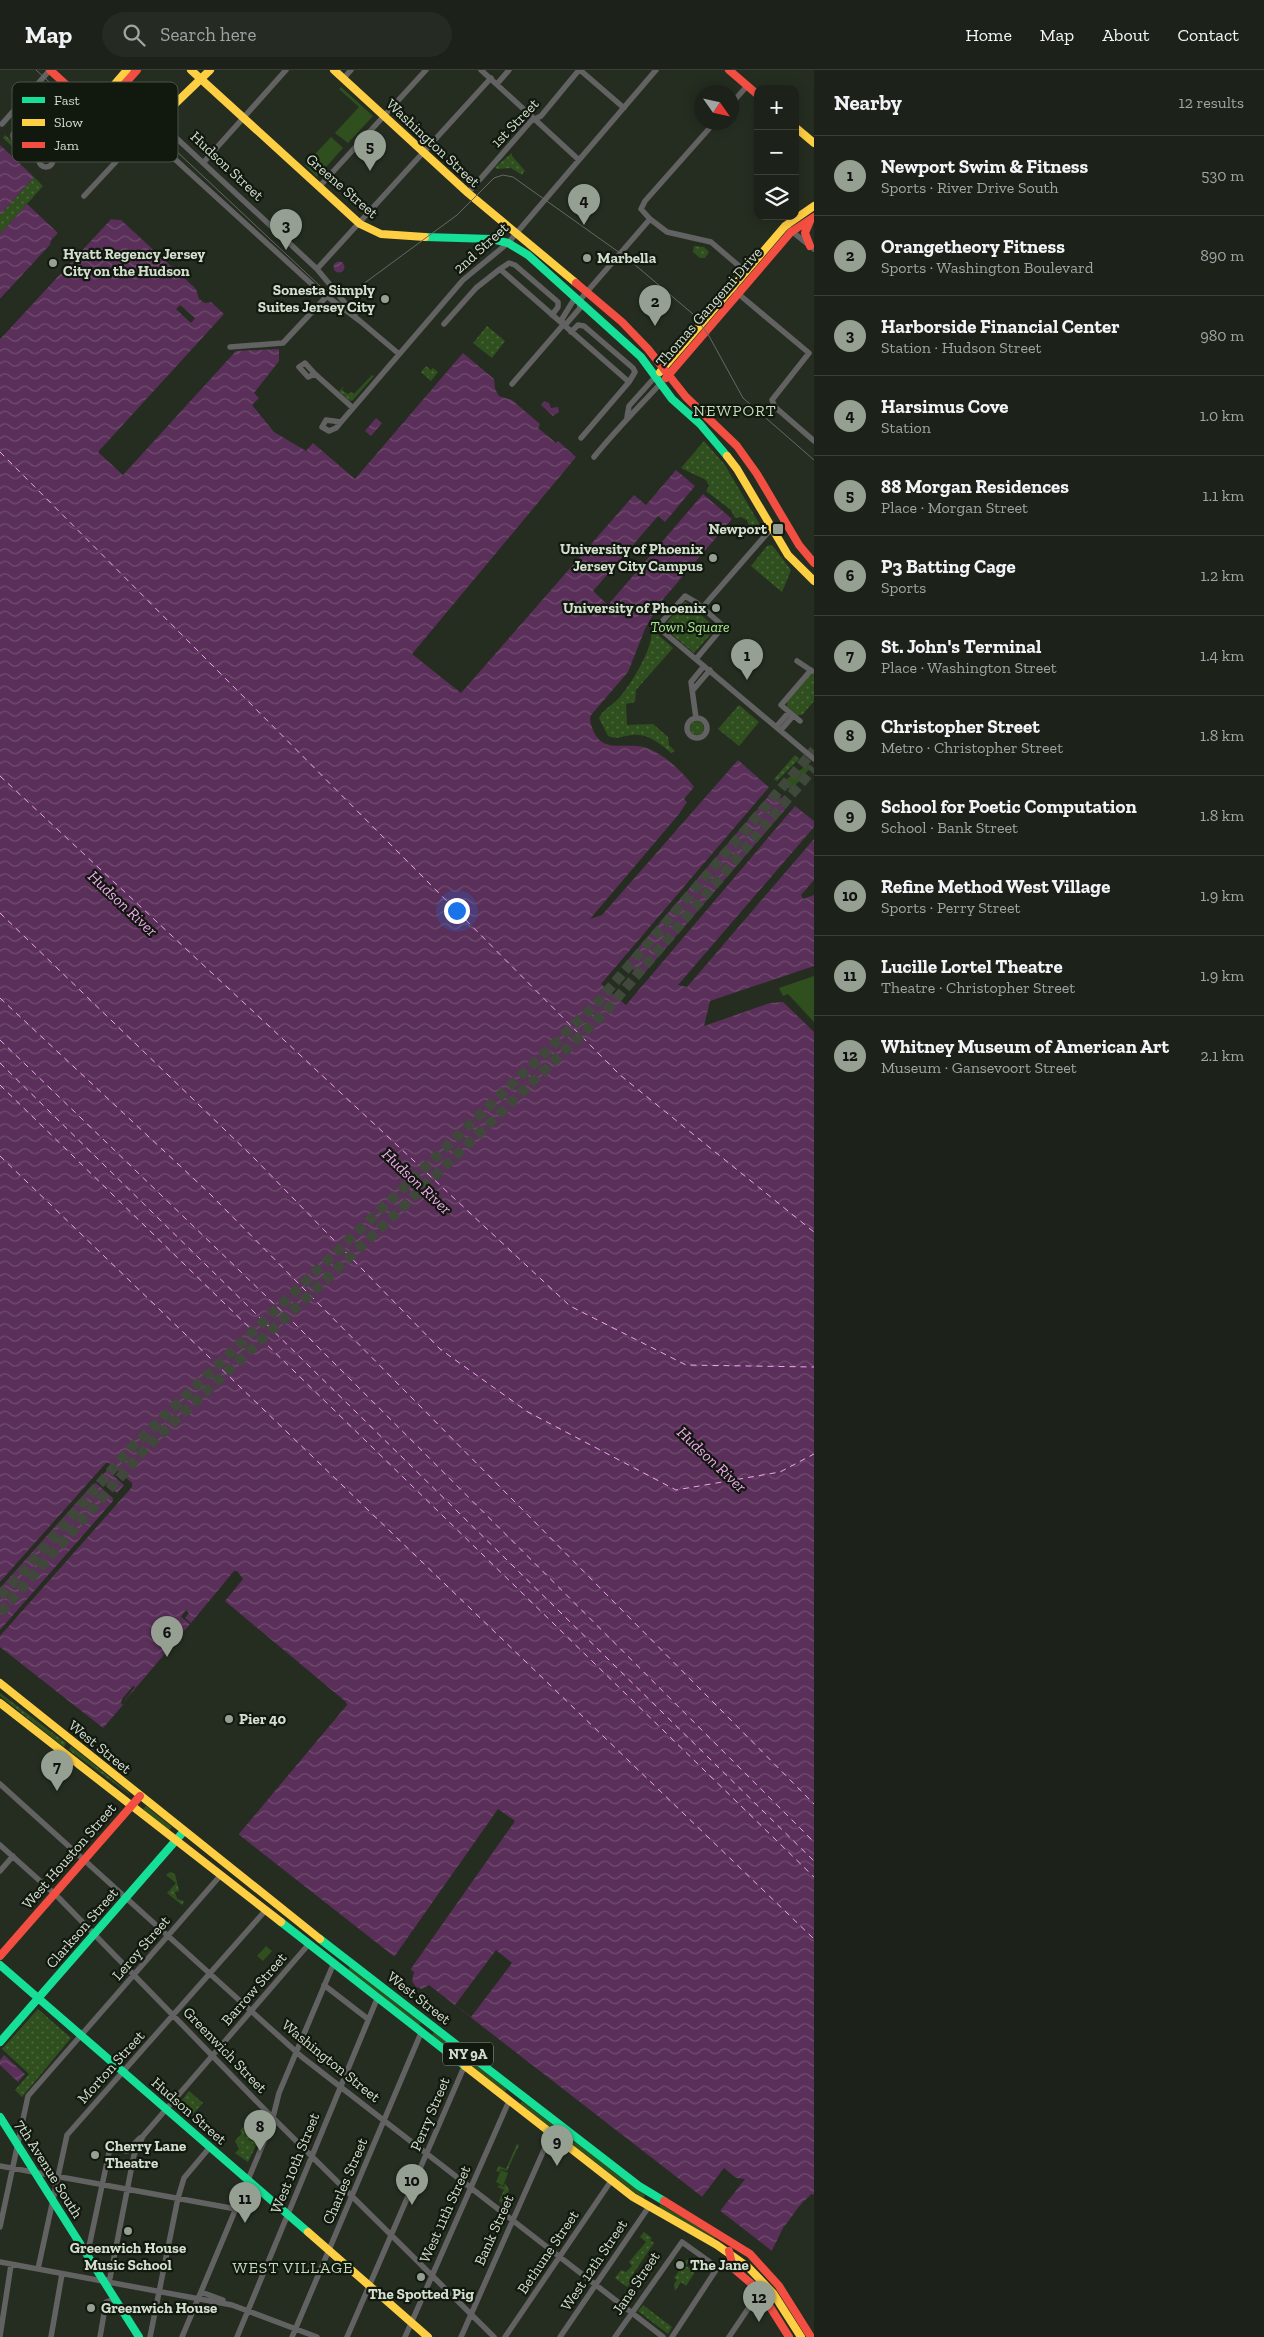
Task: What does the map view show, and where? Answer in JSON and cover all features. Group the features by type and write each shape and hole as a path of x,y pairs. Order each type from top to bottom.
{"main road":[{"path":"50,70 62,82"},
{"path":"118,82 127,70"},
{"path":"126,82 137,70"},
{"name":"Greene Street","path":"191,70 360,224 380,234 395,236 492,239 508,244 528,255 640,357 660,384 718,445 736,469 771,529 793,562 814,581"},
{"path":"178,98 210,70"},
{"name":"Washington Street","path":"334,70 423,154 622,322 686,397 738,446 757,474 797,542 814,563"},
{"path":"729,70 754,92"},
{"path":"799,130 814,143"},
{"name":"Thomas Gangemi Drive","path":"746,272 788,229 814,206"},
{"path":"812,247 805,237 805,230 814,217"},
{"name":"Thomas Gangemi Drive","path":"660,384 788,229 814,217"},
{"path":"738,290 749,274 746,272"},
{"name":"Thomas Gangemi Drive","path":"655,377 738,290"},
{"name":"West Street","path":"0,1683 184,1831 639,2186 745,2250 769,2273 783,2291 811,2337"},
{"name":"West Street","path":"0,1703 420,2033 612,2181 648,2208 730,2254 750,2268 768,2287 800,2337"},
{"name":"West Houston Street","path":"0,1956 140,1796"},
{"name":"Clarkson Street","path":"0,2042 184,1831"},
{"name":"Hudson Street","path":"0,1965 428,2337"},
{"name":"7th Avenue South","path":"0,2117 139,2337"},
{"path":"720,2234 730,2254 734,2270 760,2290 789,2337"}],"street":[{"path":"39,82 50,70"},
{"path":"203,162 286,70"},
{"path":"343,78 351,70"},
{"path":"319,187 426,70"},
{"path":"482,70 579,160"},
{"path":"497,84 509,70"},
{"path":"579,70 624,108"},
{"name":"1st Street","path":"468,193 535,119 541,116 579,70"},
{"name":"2nd Street","path":"341,422 463,280 508,244 656,70"},
{"path":"317,269 491,78"},
{"path":"739,96 747,86"},
{"path":"2,124 12,113"},
{"path":"707,130 642,206 643,213 667,232 711,242 746,272"},
{"name":"Hudson Street","path":"178,139 317,269 360,321"},
{"path":"84,196 116,162"},
{"name":"Hudson Street","path":"178,162 326,297 360,321 399,354"},
{"path":"512,384 563,325 562,320 573,301 579,301 650,219"},
{"path":"788,229 812,247"},
{"path":"444,324 476,288 509,263 515,265 558,302 558,307 552,315"},
{"path":"500,269 629,382"},
{"path":"738,290 809,353 772,400 775,407 814,441"},
{"path":"230,346 283,343 326,297"},
{"path":"571,332 578,324 584,326 633,368 634,376 581,438"},
{"path":"315,374 353,408"},
{"name":"Thomas Gangemi Drive","path":"594,458 627,416 630,406 655,377"},
{"name":"Thomas Gangemi Drive","path":"627,416 636,412 660,384"},
{"path":"702,608 771,529"},
{"path":"696,659 722,626 685,596 659,625 660,629 778,728 813,755"},
{"path":"797,661 813,671 781,705 800,721"},
{"path":"696,718 693,690 707,668"},
{"path":"778,728 791,714"},
{"name":"Washington Street","path":"0,1784 296,2052 663,2337"},
{"name":"Greenwich Street","path":"0,1845 55,1894 212,2056 494,2337"},
{"path":"0,1871 13,1856"},
{"name":"Leroy Street","path":"16,2144 28,2096 220,1876"},
{"name":"Morton Street","path":"38,2270 67,2135 174,2016 264,1911"},
{"name":"Barrow Street","path":"104,2281 110,2278 127,2189 137,2146 143,2136 308,1945"},
{"path":"182,2337 272,2125 277,2097 333,1965"},
{"path":"324,1985 368,2019"},
{"name":"West 10th Street","path":"237,2337 377,1999"},
{"name":"Charles Street","path":"292,2337 420,2033"},
{"name":"Perry Street","path":"347,2337 464,2067"},
{"name":"West 11th Street","path":"405,2337 509,2101"},
{"name":"Bank Street","path":"461,2337 551,2134"},
{"path":"87,2256 110,2148 127,2151 143,2136"},
{"path":"0,2228 16,2144"},
{"path":"150,2337 178,2198 184,2178 210,2147"},
{"path":"0,2166 236,2209"},
{"name":"Bethune Street","path":"505,2337 612,2181"},
{"name":"West 12th Street","path":"560,2337 648,2208"},
{"name":"Jane Street","path":"615,2337 679,2243 685,2242 714,2265 716,2272 672,2337"},
{"path":"0,2262 160,2291 200,2295 232,2304 317,2337"},
{"path":"0,2336 11,2264"},
{"path":"51,2337 62,2274"},
{"path":"729,2337 760,2290"},
{"path":"100,2337 106,2302 115,2299"}],"green space":[{"path":"341,87 373,116 348,143 335,133 359,107 339,89"},
{"path":"5,135 12,141 12,146 3,138"},
{"path":"331,137 343,148 317,177 305,165"},
{"path":"512,153 512,156 526,172 524,171 522,175 511,168 497,169 495,167"},
{"path":"34,177 43,186 0,234 0,215"},
{"path":"694,246 704,247 709,252 705,258 700,258 693,252"},
{"path":"487,326 505,341 492,358 473,343"},
{"path":"426,366 438,372 431,381 421,372"},
{"path":"372,375 374,376 353,400 350,401 339,391 344,386 342,390 348,394 351,392 354,394"},
{"path":"704,441 725,465 760,525 752,534 748,531 750,529 747,520 741,517 735,518 731,510 706,491 709,486 706,480 681,468"},
{"path":"772,545 791,570 782,592 751,566 767,546"},
{"name":"Town Square","path":"685,601 716,628 694,653 663,627"},
{"path":"654,631 673,648 636,690 635,702 626,704 627,725 653,724 668,737 669,745 675,751 671,753 658,742 648,737 632,735 617,738 608,736 599,718 620,697 632,680 644,659 651,640 651,633"},
{"path":"814,673 814,701 802,715 797,715 787,706 787,702 810,674"},
{"path":"739,705 759,722 739,746 718,729"},
{"path":"694,721 700,721 704,728 700,735 694,735 690,731 690,725"},
{"path":"795,755 799,759 777,781 774,779"},
{"path":"809,764 811,767 793,788 797,792 794,793 785,785 785,780"},
{"path":"814,976 814,1022 788,994 783,996 779,988"},
{"path":"0,1693 66,1743 64,1747 0,1696"},
{"path":"71,1746 129,1793 129,1794 69,1750"},
{"path":"146,1806 172,1827 169,1830 143,1809"},
{"path":"170,1872 175,1874 179,1891 175,1892 177,1899 184,1901 182,1905 167,1893 176,1883 166,1875"},
{"path":"266,1946 272,1951 263,1961 257,1956"},
{"path":"350,1967 421,2023 418,2026 348,1970"},
{"path":"38,2009 71,2038 22,2097 15,2090 29,2074 2,2049"},
{"path":"434,2032 507,2089 505,2092 432,2035"},
{"path":"189,2091 203,2103 192,2115 188,2114 178,2105"},
{"path":"522,2101 645,2195 643,2199 520,2104"},
{"path":"243,2127 250,2128 252,2138 258,2141 248,2162 235,2153 239,2149 235,2141 242,2133 240,2131"},
{"path":"517,2144 519,2145 507,2171 501,2169 499,2172 496,2171 499,2166 506,2169"},
{"path":"501,2170 508,2173 503,2186 496,2182"},
{"path":"505,2183 509,2190 503,2204 499,2201 504,2190 498,2187 499,2185 504,2187"},
{"path":"660,2204 716,2236 714,2239 659,2208"},
{"path":"644,2232 652,2238 650,2240 654,2243 631,2277 634,2279 627,2287 615,2278 621,2270 626,2272 632,2266 629,2262 646,2242 640,2237"},
{"path":"687,2259 689,2261 686,2266 695,2272 686,2286 681,2282 675,2291 674,2284 677,2280 674,2278"},
{"path":"643,2305 672,2327 668,2334 638,2311"}],"water":[{"path":"0,145 12,156 12,162 18,162 34,177 0,215"},
{"path":"27,204 58,233 50,245 0,299 0,234"},
{"name":"Hudson River","path":"111,219 121,220 196,289 199,299 205,303 211,302 224,314 98,452 123,475 236,351 279,349 279,361 254,393 259,398 252,405 274,432 306,451 313,443 355,479 463,353 494,379 495,389 499,396 512,400 540,424 538,428 556,443 558,441 576,457 412,654 461,693 634,495 646,505 676,470 695,486 665,522 658,516 593,591 608,605 703,494 732,519 659,604 645,629 628,672 591,715 590,721 597,738 609,745 639,746 654,751 673,764 694,787 684,799 687,802 679,814 590,919 602,915 738,760 789,805 795,806 814,821 814,827 678,985 687,987 814,839 814,880 801,895 803,899 814,895 814,966 710,1001 704,1026 770,1003 783,1002 814,1032 814,2195 803,2202 797,2210 784,2228 772,2251 429,1985 422,1989 416,1987 412,1981 414,1972 0,1647 0,339"},
{"path":"339,261 345,267 339,273 333,267"},
{"path":"544,401 549,403 551,408 558,407 559,412 553,416 541,405"},
{"path":"376,418 382,423 371,436 365,431"},
{"path":"4,2055 25,2074 18,2082 0,2065 0,2060"}],"pier":[{"path":"110,217 117,217 121,220 111,219 0,339 0,336"},
{"path":"60,231 52,247 0,302 0,299 50,245 51,240"},
{"path":"180,305 195,318 191,323 176,309"},
{"path":"770,786 773,791 625,963 641,977 789,805 795,806 626,1005 601,984"},
{"path":"106,1463 109,1463 132,1483 132,1487 0,1636 0,1630 113,1501 113,1498 96,1483 93,1484 0,1588 0,1582","holes":["107,1470 124,1485 117,1493 100,1478"]},
{"name":"Pier 40","path":"234,1571 237,1571 243,1579 225,1601 346,1702 347,1705 238,1835 103,1728 123,1705 121,1703 122,1699 133,1686 135,1687 123,1703 190,1624 181,1617 186,1610 189,1613 185,1618 191,1623"},
{"path":"498,1809 515,1821 410,1970 394,1957"},
{"path":"496,1950 512,1963 471,2017 455,2005"},
{"path":"724,2168 736,2178 745,2179 720,2211 702,2197"},
{"path":"811,2194 814,2197 810,2199 786,2227 774,2252 772,2251 783,2228"}],"ferry route":[{"path":"0,452 620,1075 814,1232"},
{"path":"0,776 570,1306 686,1365 814,1367"},
{"path":"0,913 253,1157 440,1349 528,1412 676,1490 780,1472 814,1454"},
{"path":"0,998 208,1192 814,1804"},
{"path":"0,1040 295,1324 814,1842"},
{"path":"0,1063 814,1861"},
{"path":"0,1085 814,1877"},
{"path":"0,1156 814,1939"}],"tunnel":[{"path":"0,1596 130,1449 597,1003 814,750"},
{"path":"0,1613 146,1448 390,1219 606,1011 814,768"}],"tram line":[{"path":"36,70 49,82"},
{"path":"178,153 320,286 335,295 351,293 457,215 494,178 503,175 513,177 627,258 694,315 709,336 743,398 814,460"}],"traffic: fast":[{"path":"425,237 492,239 508,243 528,255 641,357 672,399 700,424 727,456"},
{"path":"0,2042 184,1831"},
{"path":"281,1922 465,2066"},
{"path":"320,1939 639,2186 664,2201"},
{"path":"0,1965 308,2232"},
{"path":"0,2117 139,2337"}],"traffic: slow":[{"path":"117,82 127,70"},
{"path":"191,70 360,224 381,234 425,237"},
{"path":"178,101 210,70"},
{"path":"334,70 468,193 576,283"},
{"path":"799,130 814,143"},
{"path":"660,372 785,226 814,206"},
{"path":"727,456 737,469 788,555 814,581"},
{"path":"0,1683 320,1939"},
{"path":"0,1703 281,1922"},
{"path":"465,2066 633,2197 717,2245 748,2267 773,2293 801,2337"},
{"path":"308,2232 428,2337"}],"traffic: jam":[{"path":"50,70 63,82"},
{"path":"126,82 137,70"},
{"path":"729,70 754,92"},
{"path":"666,378 791,232 814,217"},
{"path":"810,221 805,233 810,246"},
{"path":"576,283 622,322 648,349 686,397 737,446 757,474 799,545 814,563"},
{"path":"0,1956 140,1796"},
{"path":"664,2201 750,2254 779,2286 811,2337"},
{"path":"729,2251 733,2268 760,2291 789,2337"}],"place":[{"name":"88 Morgan Residences","path":"370,171"},
{"name":"Harsimus Cove","path":"584,225"},
{"name":"Harborside Financial Center","path":"286,250"},
{"name":"Marbella","path":"587,258"},
{"name":"Hyatt Regency Jersey City on the Hudson","path":"53,263"},
{"name":"Sonesta Simply Suites Jersey City","path":"385,299"},
{"name":"Orangetheory Fitness","path":"655,326"},
{"name":"Newport","path":"778,529"},
{"name":"University of Phoenix Jersey City Campus","path":"713,558"},
{"name":"University of Phoenix","path":"716,608"},
{"name":"Newport Swim & Fitness","path":"747,680"},
{"name":"P3 Batting Cage","path":"167,1657"},
{"name":"Pier 40","path":"229,1719"},
{"name":"St. John's Terminal","path":"57,1791"},
{"name":"Christopher Street","path":"260,2151"},
{"name":"Cherry Lane Theatre","path":"95,2155"},
{"name":"School for Poetic Computation","path":"557,2166"},
{"name":"Refine Method West Village","path":"412,2205"},
{"name":"Lucille Lortel Theatre","path":"245,2223"},
{"name":"Greenwich House Music School","path":"128,2231"},
{"name":"The Jane","path":"680,2265"},
{"name":"The Spotted Pig","path":"421,2277"},
{"name":"Greenwich House","path":"91,2308"},
{"name":"Whitney Museum of American Art","path":"759,2322"}],"district":[{"name":"NEWPORT","path":"735,410"},
{"name":"WEST VILLAGE","path":"293,2267"}]}
